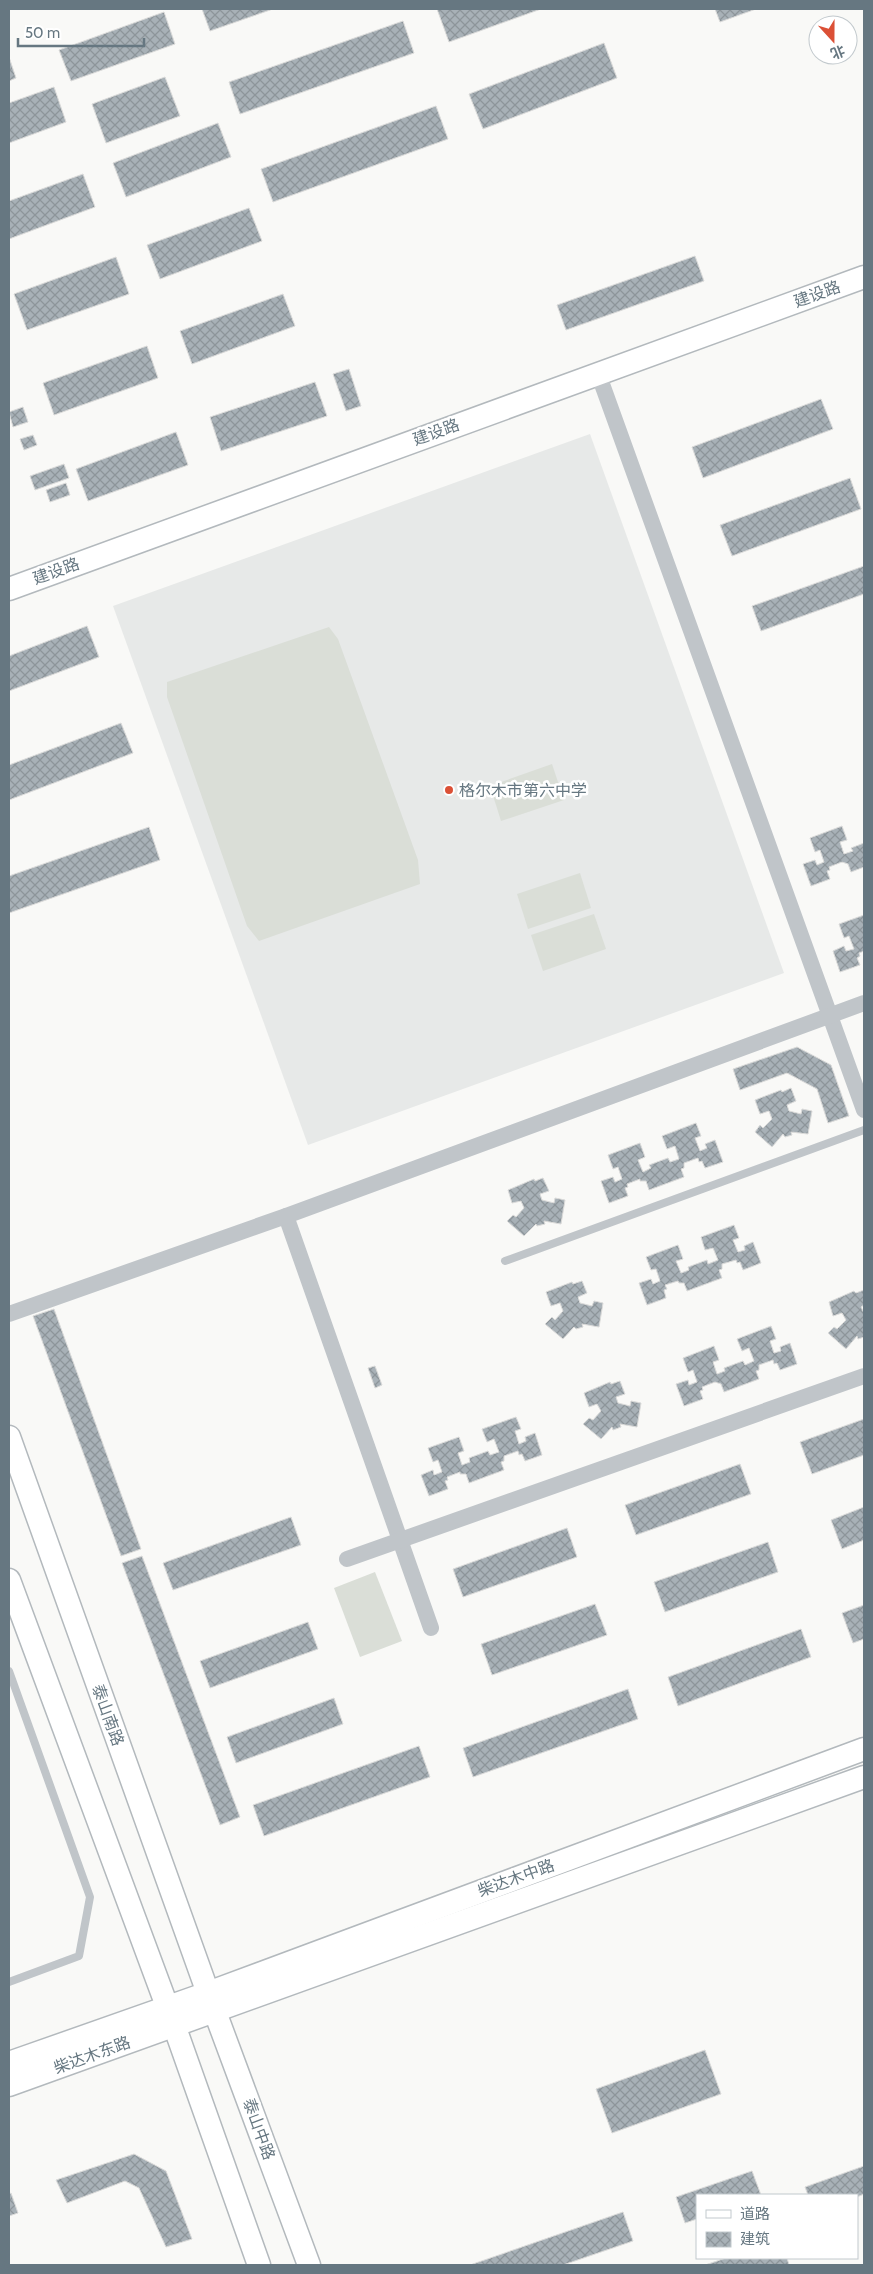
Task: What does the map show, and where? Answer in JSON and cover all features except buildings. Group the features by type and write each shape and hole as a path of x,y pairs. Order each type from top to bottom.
{"street":[{"name":"建设路","path":"9,589 864,277"},
{"path":"598,373 864,1110"},
{"path":"9,1314 286,1216 864,1003"},
{"path":"286,1216 431,1628"},
{"path":"347,1559 864,1376"},
{"name":"泰山南路","path":"9,1437 212,2002"},
{"path":"9,1580 171,2015 259,2265"},
{"name":"柴达木中路","path":"212,2002 864,1748"},
{"name":"柴达木中路","path":"171,2015 864,1777"},
{"name":"泰山中路","path":"212,2002 309,2265"},
{"name":"柴达木东路","path":"9,2063 171,2015"},
{"name":"柴达木东路","path":"9,2085 171,2015"}],"lane":[{"path":"505,1261 864,1130"},
{"path":"9,1671 90,1897 79,1956 9,1982"}],"shaded area":[{"name":"格尔木市第六中学","path":"590,434 784,973 308,1145 113,606"},
{"path":"329,627 338,639 418,860 420,884 259,941 247,926 167,697 167,682"},
{"path":"552,764 564,800 501,821 490,786"},
{"path":"580,873 591,908 528,929 517,894"},
{"path":"594,914 606,949 543,971 531,935"},
{"path":"375,1572 402,1641 360,1657 334,1588"}],"place":[{"name":"格尔木市第六中学","path":"449,790"}]}
